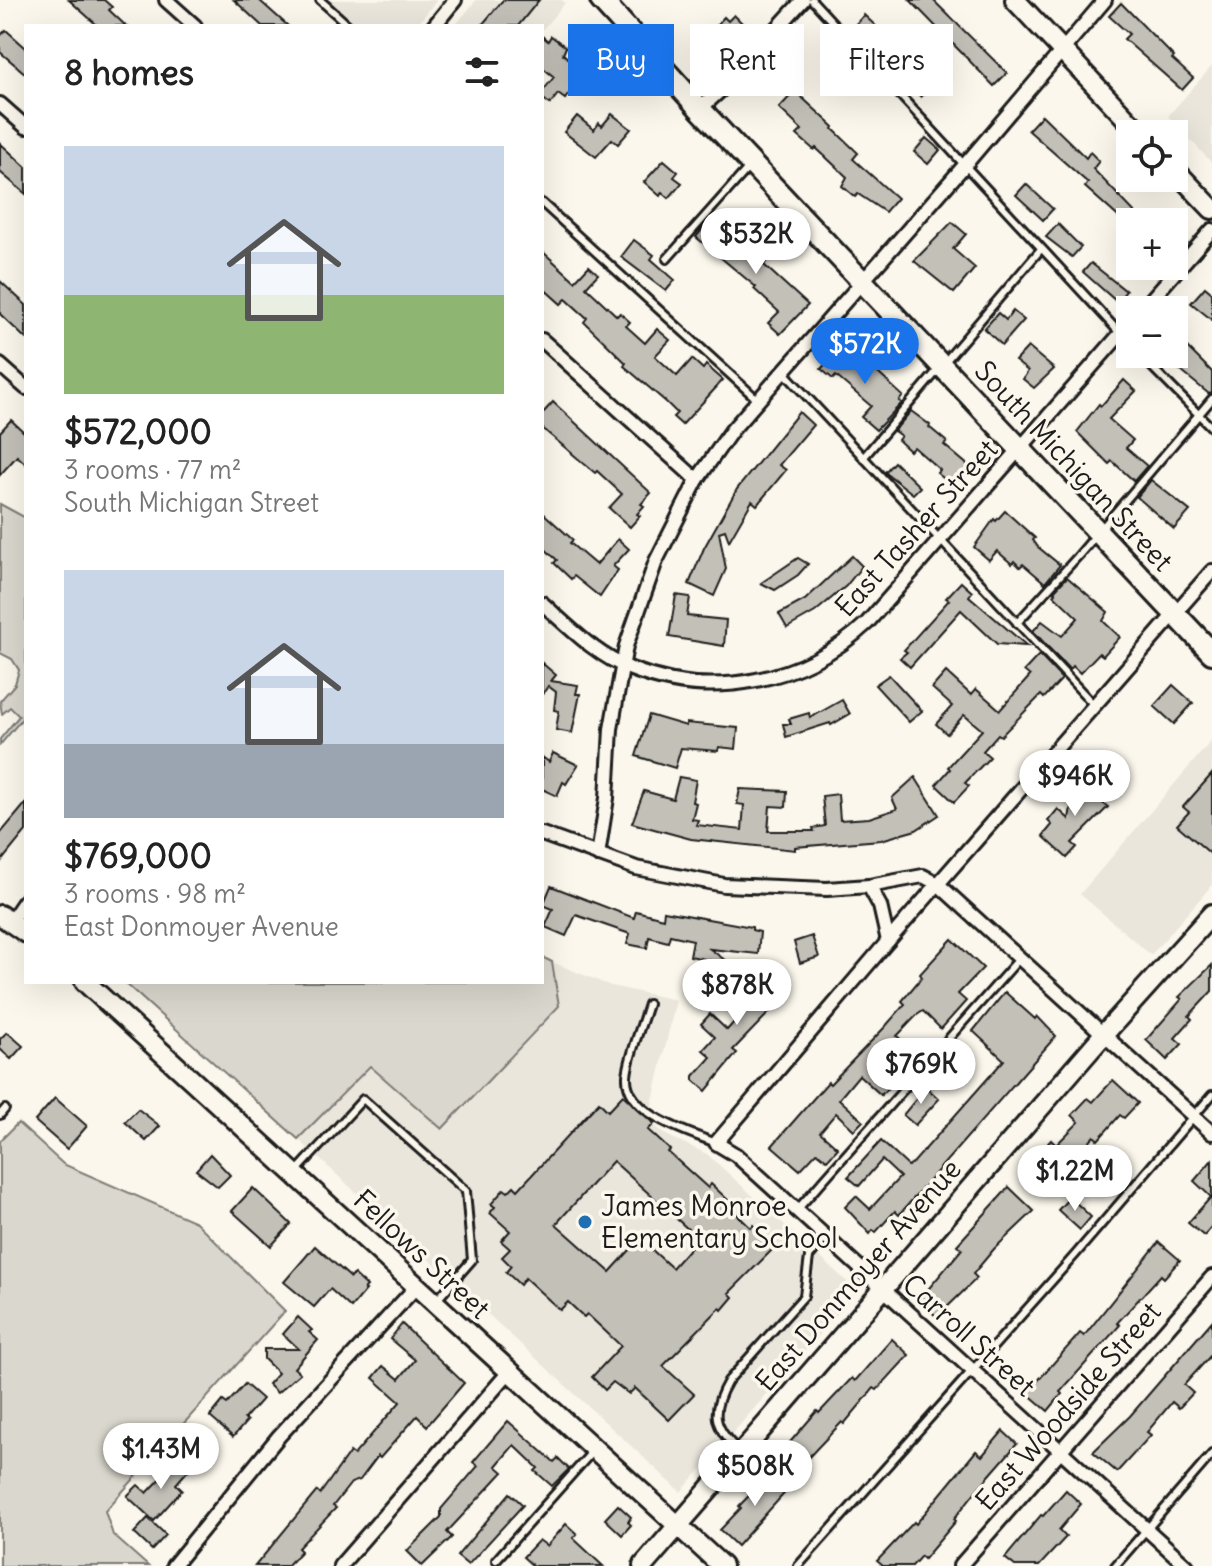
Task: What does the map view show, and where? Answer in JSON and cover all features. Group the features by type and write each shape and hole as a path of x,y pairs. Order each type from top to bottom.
{"main road":[{"name":"South Michigan Street","path":"601,0 1212,653"}],"street":[{"path":"166,0 193,24"},
{"path":"436,24 455,0"},
{"path":"700,109 803,0"},
{"path":"1015,0 1128,120"},
{"path":"598,855 607,798 611,729 622,664 656,561 697,480 732,430 1105,0"},
{"path":"0,104 24,125"},
{"path":"1188,184 1212,209"},
{"path":"1154,296 1212,230"},
{"name":"East Tasher Street","path":"544,605 591,645 622,664 661,678 704,685 755,682 797,669 830,652 856,633 1116,339"},
{"path":"544,342 697,480"},
{"path":"0,365 24,386"},
{"path":"716,1143 1212,571"},
{"path":"544,835 636,868 724,885 800,889 869,886 923,876 938,884 1212,1133"},
{"path":"869,886 880,906 888,941"},
{"path":"12,923 24,902"},
{"name":"East Donmoyer Avenue","path":"643,1566 1104,1034 1212,914"},
{"name":"Fellows Street","path":"87,984 722,1566"},
{"name":"Carroll Street","path":"716,1143 736,1155 1187,1566"},
{"name":"East Woodside Street","path":"960,1566 1212,1277"},
{"path":"173,1566 279,1436 416,1287"},
{"path":"340,1566 509,1372"}],"lane":[{"path":"320,0 347,24"},
{"path":"812,0 1116,330"},
{"path":"667,259 752,164"},
{"path":"544,205 758,400"},
{"path":"863,458 1041,249"},
{"path":"1153,368 1212,428"},
{"path":"783,371 1094,705"},
{"path":"1017,623 1212,399"},
{"path":"796,1211 1020,958"},
{"path":"648,1004 627,1074 629,1089 641,1105 662,1122 716,1143"},
{"path":"798,1566 972,1372 1212,1095"},
{"path":"294,1175 363,1099 466,1191 472,1260 434,1303"},
{"path":"741,1453 717,1426 719,1396 728,1381 804,1296 809,1257 825,1238"},
{"path":"496,1560 594,1450"},
{"path":"1115,1566 1212,1454"}],"shaded area":[{"path":"329,0 437,0 418,24 356,24"},
{"path":"476,0 562,0 565,3 544,28 544,24 457,24"},
{"path":"1212,66 1212,163 1188,137 1188,120 1172,120 1168,116"},
{"path":"0,504 24,517 24,716 0,745 0,739 19,716 10,707 2,714 0,701 15,684 19,670 12,659 0,653"},
{"path":"1212,740 1212,885 1151,955 1080,894"},
{"path":"544,958 552,962 559,1006 442,1129 370,1066 298,1139 126,984 544,984"},
{"name":"James Monroe Elementary School","path":"552,962 611,986 676,1000 649,1118 662,1133 707,1154 857,1291 681,1492 298,1139 370,1066 442,1128 559,1006"},
{"path":"18,1123 63,1164 196,1222 285,1311 105,1511 113,1535 148,1566 0,1566 0,1141"}],"building":[{"path":"69,0 104,0 112,7 109,10 124,24 96,24"},
{"path":"234,0 259,0 286,24 260,24"},
{"path":"503,0 539,0 520,24 483,24"},
{"path":"910,0 933,0 1007,73 994,86 953,44 953,24 933,24"},
{"path":"1121,3 1193,78 1182,90 1124,39 1129,34 1109,16"},
{"path":"734,15 743,24 718,24 724,17 728,21"},
{"path":"864,15 874,24 856,24"},
{"path":"6,30 24,46 24,72 0,52 0,36"},
{"path":"551,36 566,47 563,54 568,58 568,95 565,99 558,94 550,104 544,100 544,90 554,77 544,69 544,38 548,41"},
{"path":"790,96 800,96 834,127 858,153 853,159 897,198 885,212 858,194 855,197 842,186 847,177 797,135 802,130 779,108"},
{"path":"612,114 631,129 618,144 612,139 596,157 564,132 577,116 594,130"},
{"path":"1042,115 1086,158 1090,152 1099,161 1093,169 1131,208 1116,208 1116,215 1085,187 1088,183 1028,130"},
{"path":"926,138 940,150 928,164 914,152"},
{"path":"0,143 24,165 24,192 0,172"},
{"path":"664,160 678,172 674,177 682,183 669,198 662,192 660,196 644,182"},
{"path":"1026,184 1053,209 1043,220 1016,195"},
{"path":"709,221 726,237 729,234 746,249 748,247 756,252 766,262 764,265 808,305 780,334 768,323 779,312 754,289 756,287 696,237"},
{"path":"952,222 966,234 953,249 975,268 954,293 914,261"},
{"path":"1058,224 1081,247 1072,257 1046,237"},
{"path":"634,240 654,255 651,259 675,280 666,291 621,257"},
{"path":"544,253 575,281 589,266 598,274 586,287 617,316 620,313 630,322 626,326 645,343 657,329 670,340 655,356 677,376 692,359 703,369 706,365 723,380 682,425 673,417 677,413 624,366 626,363 584,322 587,318 566,299 561,304 544,289"},
{"path":"1091,263 1126,291 1122,296 1116,296 1116,301 1083,272"},
{"path":"0,281 24,303 24,337 0,314"},
{"path":"1205,287 1212,293 1212,320 1191,303"},
{"path":"1013,311 1024,320 1002,345 984,329 998,313 1006,320"},
{"path":"842,346 864,366 867,363 903,396 899,401 902,403 876,430 861,417 871,406 836,376 833,379 821,369"},
{"path":"1028,347 1054,369 1034,388 1023,379 1028,371 1015,361"},
{"path":"1188,348 1212,372 1212,393 1209,394 1177,368 1188,368"},
{"path":"1124,380 1136,391 1109,419 1133,440 1126,448 1147,466 1134,481 1112,461 1109,464 1077,432 1099,404 1101,406"},
{"path":"553,402 651,493 641,504 644,506 637,514 640,516 630,527 609,508 622,494 544,430 544,412"},
{"path":"911,411 930,425 947,442 944,445 970,467 954,487 914,447 910,451 898,440 901,436 894,431"},
{"path":"799,412 813,425 779,465 786,470 757,505 752,501 729,541 725,530 719,532 726,569 714,596 689,584 704,548 737,489"},
{"path":"11,420 24,432 24,462 17,456 0,475 0,432"},
{"path":"894,462 920,487 913,494 885,472"},
{"path":"1151,480 1190,511 1174,529 1137,497"},
{"path":"1005,511 1035,538 1033,540 1038,547 1060,565 1045,583 1023,564 1020,567 1014,561 1012,564 997,551 989,560 974,547 994,519 996,521"},
{"path":"544,514 573,540 570,543 596,565 618,539 629,549 613,566 618,570 600,597 574,576 571,579 554,563 557,560 544,548"},
{"path":"852,556 862,566 846,586 815,612 787,628 779,614 805,600"},
{"path":"798,558 808,564 798,575 775,590 761,583"},
{"path":"1067,577 1108,612 1103,621 1120,637 1103,656 1099,653 1080,673 1073,666 1070,670 1033,631 1042,621 1062,636 1078,618 1054,595"},
{"path":"961,582 972,592 969,596 1027,646 997,644 961,610 910,667 900,658 907,652 904,650"},
{"path":"676,595 690,597 687,616 726,620 724,646 669,637"},
{"path":"1039,655 1062,679 1044,698 1041,695 1001,736 998,734 983,751 990,757 965,783 969,786 954,802 936,785 982,730 964,715 947,734 936,724 952,706 932,688 946,672 971,695 976,689 1000,710 1030,676 1024,671"},
{"path":"544,665 556,675 551,681 578,685 576,694 580,694 572,733 556,730 559,711 554,710 556,692 548,686 544,692"},
{"path":"889,675 922,711 909,722 875,685"},
{"path":"1173,685 1193,703 1174,724 1154,706"},
{"path":"842,700 850,714 831,725 786,737 783,724 791,724 789,719 809,713 810,718"},
{"path":"649,715 686,726 686,723 738,728 736,749 681,748 675,768 636,756"},
{"path":"553,753 578,765 566,784 563,782 557,796 544,790 544,758 549,762"},
{"path":"1212,774 1212,855 1177,825 1189,812 1183,807"},
{"path":"679,777 696,780 692,819 698,820 696,825 742,830 744,805 737,804 740,789 787,791 786,807 770,806 768,831 814,831 813,828 825,826 822,796 838,794 840,820 869,818 897,809 892,798 915,777 939,815 916,830 881,840 795,847 795,850 691,839 632,823 644,791 673,799"},
{"path":"1084,778 1103,795 1099,800 1108,807 1072,843 1077,847 1067,858 1043,836 1052,825 1048,821 1058,809 1069,819 1072,802 1079,794 1073,789"},
{"path":"24,805 24,833 0,863 0,834"},
{"path":"551,886 634,918 636,911 663,918 664,911 752,927 752,930 760,932 758,954 710,949 729,963 724,962 721,982 706,980 709,960 690,956 693,940 670,935 668,942 649,937 647,948 627,944 630,934 576,915 566,936 545,927 553,909 544,903"},
{"path":"812,936 819,957 800,963 794,942"},
{"path":"952,939 983,968 958,994 966,1001 941,1029 923,1011 917,1015 897,1036 919,1056 881,1095 859,1075 839,1099 863,1121 854,1130 836,1113 820,1132 838,1148 827,1160 817,1152 800,1170 772,1146 828,1082 830,1084 905,1004 902,1001 922,977 920,974"},
{"path":"1212,965 1212,991 1189,1016 1192,1019 1175,1038 1182,1044 1167,1060 1146,1040 1182,999 1179,997"},
{"path":"749,979 759,987 764,982 770,987 775,981 788,993 733,1050 737,1053 706,1091 694,1080 694,1076 711,1057 703,1050 715,1037 701,1024 710,1014 727,1030 744,1011 727,996 739,982 743,985"},
{"path":"1005,992 1035,1019 1037,1016 1056,1036 899,1215 895,1211 876,1232 873,1230 870,1234 845,1207 856,1196 870,1209 900,1177 882,1160 859,1186 848,1177 881,1141 908,1166 914,1162 1004,1060 973,1031"},
{"path":"7,1032 23,1046 11,1059 0,1049 0,1039"},
{"path":"1113,1080 1138,1103 1124,1118 1120,1115 1098,1140 1094,1136 1072,1160 1076,1163 1062,1178 1037,1155 1051,1140 1056,1145 1079,1122 1072,1115 1088,1098 1093,1102"},
{"path":"926,1087 939,1099 915,1125 903,1115"},
{"path":"623,1095 654,1124 648,1130 670,1150 668,1152 708,1188 711,1184 728,1200 725,1203 751,1228 753,1225 774,1248 729,1293 733,1297 722,1310 720,1308 663,1366 694,1394 669,1420 635,1388 629,1394 613,1382 605,1390 592,1377 621,1346 587,1314 584,1317 568,1302 560,1310 525,1278 520,1285 506,1272 511,1266 502,1257 510,1249 501,1241 510,1231 490,1213 495,1207 491,1204 504,1189 508,1192 514,1186 518,1190 599,1102 608,1111","holes":["613,1161 690,1231 687,1235 695,1242 672,1268 640,1239 610,1272 556,1224"]},
{"path":"55,1098 87,1126 67,1149 35,1121"},
{"path":"138,1109 160,1126 146,1141 125,1122"},
{"path":"210,1154 230,1175 218,1187 196,1170"},
{"path":"1212,1160 1212,1227 1204,1236 1188,1223 1211,1197 1194,1181"},
{"path":"1009,1187 1034,1211 994,1249 973,1274 977,1278 937,1317 919,1300 962,1249 957,1245"},
{"path":"253,1188 291,1224 271,1246 232,1211"},
{"path":"1070,1197 1091,1217 1080,1230 1058,1210"},
{"path":"1159,1242 1180,1260 1164,1278 1161,1275 1117,1323 1120,1325 1060,1392 1062,1394 1048,1411 1027,1393 1080,1333 1084,1336"},
{"path":"315,1246 351,1278 354,1274 367,1286 351,1308 330,1289 314,1307 284,1282"},
{"path":"298,1317 318,1340 294,1368 300,1373 277,1393 268,1384 278,1373 264,1359 264,1349 299,1349 283,1334"},
{"path":"1212,1321 1212,1354 1184,1385 1193,1393 1179,1408 1172,1402 1147,1432 1151,1435 1117,1472 1093,1452 1130,1416"},
{"path":"402,1324 464,1383 427,1426 417,1416 380,1458 378,1456 360,1480 351,1483 333,1506 336,1508 298,1548 301,1551 287,1566 255,1566 317,1491 320,1494 350,1452 354,1455 400,1402 373,1378 383,1366 399,1379 415,1360 390,1339"},
{"path":"892,1339 909,1355 877,1390 874,1388 844,1424 842,1422 806,1460 801,1455 784,1473 772,1463 817,1411 819,1413 852,1378 855,1381"},
{"path":"245,1384 262,1399 233,1437 210,1417 223,1401 227,1404"},
{"path":"508,1421 554,1462 558,1458 569,1469 552,1486 514,1445 496,1466 503,1472 447,1532 452,1537 422,1566 407,1551 441,1517 441,1509 478,1466 473,1462"},
{"path":"1003,1431 1017,1444 924,1559 921,1556 912,1566 883,1566 877,1561 914,1522 916,1524 976,1451 982,1456"},
{"path":"178,1456 191,1467 176,1484 182,1490 154,1521 127,1496 138,1485 147,1493"},
{"path":"773,1471 790,1487 737,1546 720,1530"},
{"path":"1066,1490 1081,1504 1059,1530 1066,1537 1039,1566 1015,1566 1005,1558"},
{"path":"510,1493 523,1505 468,1565 457,1556"},
{"path":"618,1505 631,1517 628,1522 631,1525 622,1535 605,1519"},
{"path":"148,1518 166,1535 152,1550 134,1533"},
{"path":"566,1524 577,1534 573,1538 603,1566 533,1566 523,1557 539,1540 547,1546"}],"place":[{"name":"James Monroe Elementary School","path":"585,1222"}]}
